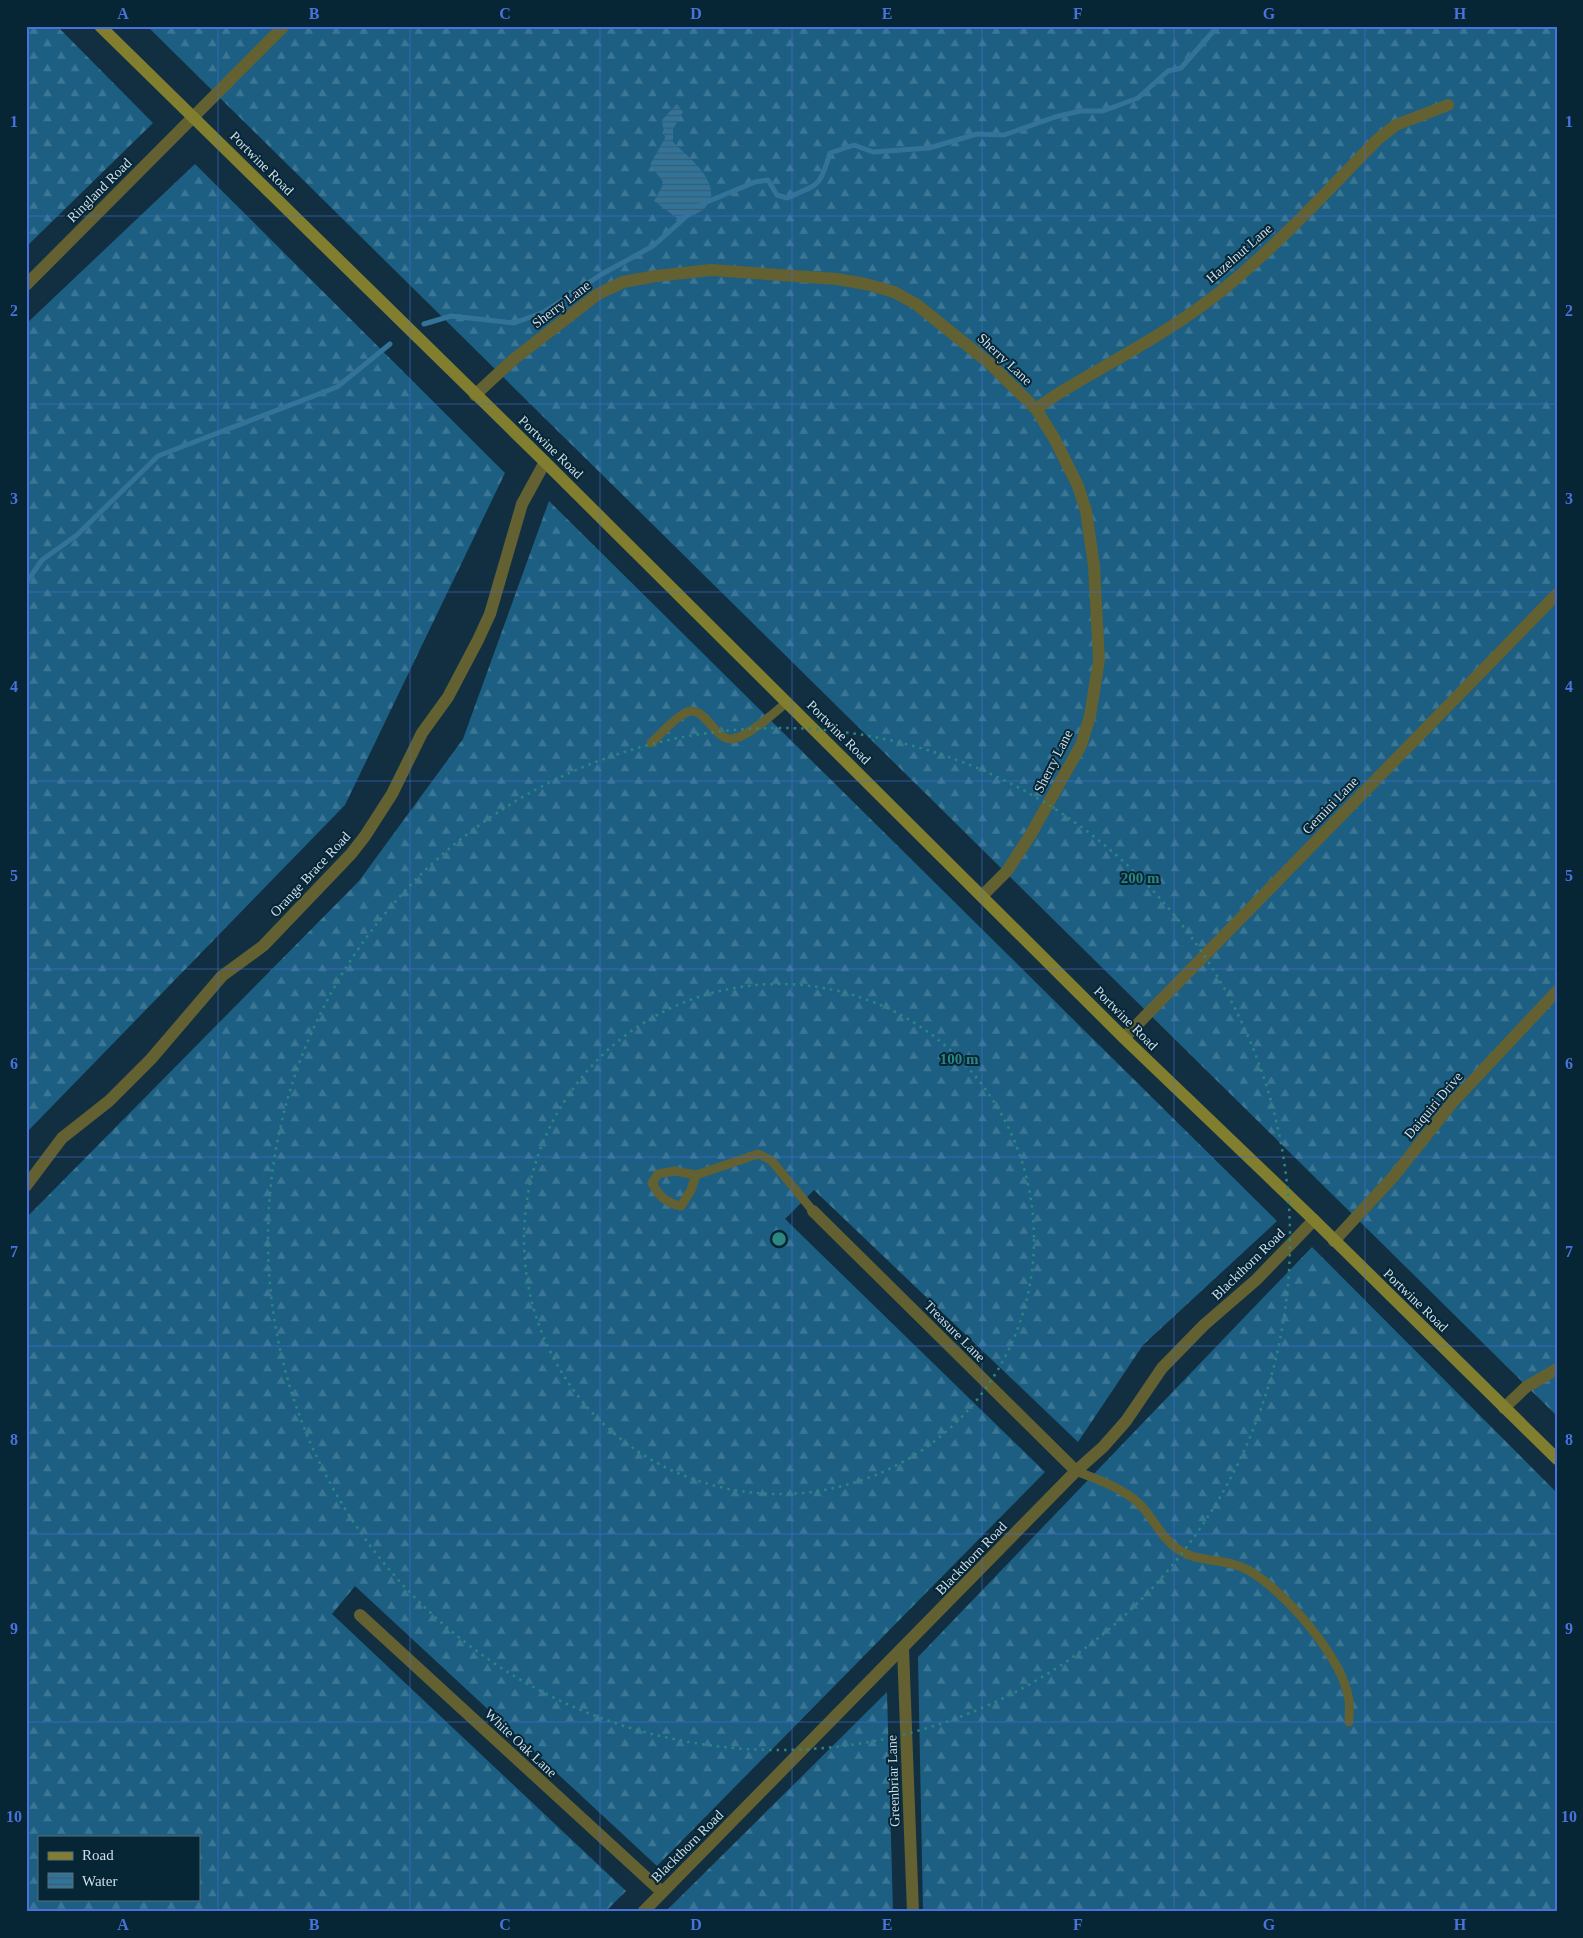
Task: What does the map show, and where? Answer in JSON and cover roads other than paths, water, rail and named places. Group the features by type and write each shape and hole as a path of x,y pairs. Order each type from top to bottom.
{"street":[{"name":"Portwine Road","path":"100,26 474,395 545,462 1124,1038 1314,1220 1557,1460"},
{"name":"Ringland Road","path":"26,285 284,26"},
{"name":"Hazelnut Lane","path":"1036,409 1182,318 1219,292 1272,246 1378,139 1396,125 1448,105"},
{"name":"Sherry Lane","path":"474,395 514,359 598,294 623,282 711,270 837,279 866,284 894,292 916,304 965,342 1036,409 1054,438 1078,486 1086,511 1094,566 1099,660 1090,716 1081,745 1031,834 1007,871 982,896"},
{"name":"Orange Brace Road","path":"26,1186 62,1138 109,1101 151,1059 222,976 263,946 365,836 392,794 422,734 448,697 478,640 490,614 522,504 545,462"},
{"name":"Gemini Lane","path":"1124,1038 1557,594"},
{"name":"Daiquiri Drive","path":"1334,1241 1394,1176 1452,1104 1557,991"},
{"name":"Treasure Lane","path":"813,1211 1076,1471"},
{"name":"Blackthorn Road","path":"643,1912 1076,1471 1104,1447 1126,1421 1162,1368 1204,1325 1256,1280 1314,1220"},
{"path":"1504,1408 1526,1387 1557,1369"},
{"name":"White Oak Lane","path":"360,1615 662,1892"},
{"name":"Greenbriar Lane","path":"903,1649 913,1912"}],"lane":[{"path":"651,743 687,712 700,715 724,737 731,739 741,736 787,702"},
{"path":"696,1175 692,1190 681,1206 669,1204 658,1193 652,1183 658,1174 675,1171 696,1175 758,1154 772,1160 813,1211"},
{"path":"1076,1471 1100,1480 1135,1501 1170,1543 1181,1552 1227,1562 1248,1570 1274,1590 1320,1638 1336,1666 1349,1699 1349,1722"}],"water":[{"path":"677,104 683,112 673,129 673,142 695,163 708,181 711,190 710,199 705,208 681,221 654,201 664,183 650,165 665,138 662,120"}],"waterway":[{"path":"702,204 755,182 768,180 777,195 787,198 817,183 824,172 830,153 854,145 873,152 929,148 977,134 1004,135 1055,117 1080,111 1103,111 1138,98 1168,71 1181,68 1218,26"},
{"path":"424,324 451,316 514,323 544,312 602,274 653,246 688,215"},
{"path":"26,583 42,560 77,535 158,456 337,387 390,344"}]}
